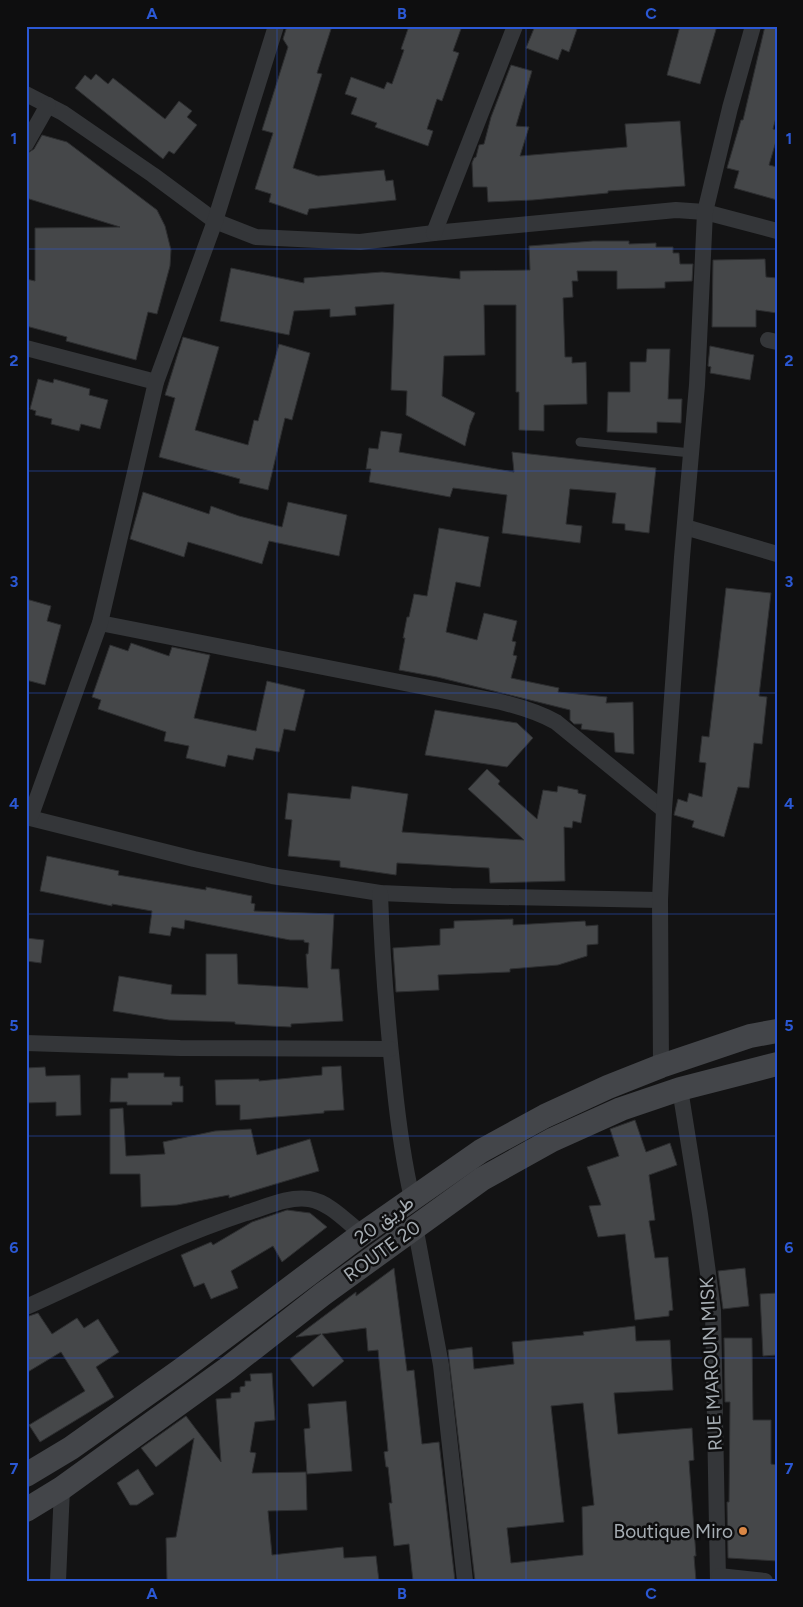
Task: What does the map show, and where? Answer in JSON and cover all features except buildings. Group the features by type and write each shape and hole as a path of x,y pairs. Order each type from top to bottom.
{"main road":[{"name":"طريق 20","path":"26,1475 71,1448 181,1370 362,1234 481,1151 545,1116 661,1066 750,1036 777,1031"},
{"name":"ROUTE 20","path":"26,1510 62,1488 227,1369 322,1294 482,1179 552,1140 621,1109 680,1088 777,1064"}],"street":[{"path":"276,26 215,221 156,382 100,623 28,818 272,876 380,893 660,900"},
{"path":"434,233 515,26"},
{"path":"661,1066 660,900 664,810 681,567 697,385 705,212 730,108 753,26"},
{"path":"26,94 63,113 153,175 215,221 256,237 360,242 676,210 705,212 777,231"},
{"path":"26,144 48,105"},
{"path":"26,348 156,382"},
{"path":"686,527 777,554"},
{"path":"100,623 528,708 556,722 664,810"},
{"path":"380,893 390,1048 407,1176 412,1198"},
{"path":"26,1043 180,1048 390,1048"},
{"name":"RUE MAROUN MISK","path":"680,1088 713,1310 718,1578"},
{"path":"26,1307 195,1230 283,1201 300,1198 318,1202 338,1214 362,1234"},
{"path":"415,1226 441,1365 465,1581"},
{"path":"58,1581 62,1488"},
{"path":"718,1578 766,1581"}],"lane":[{"path":"580,442 691,453"}],"place":[{"name":"Boutique Miro","path":"743,1531"}]}
